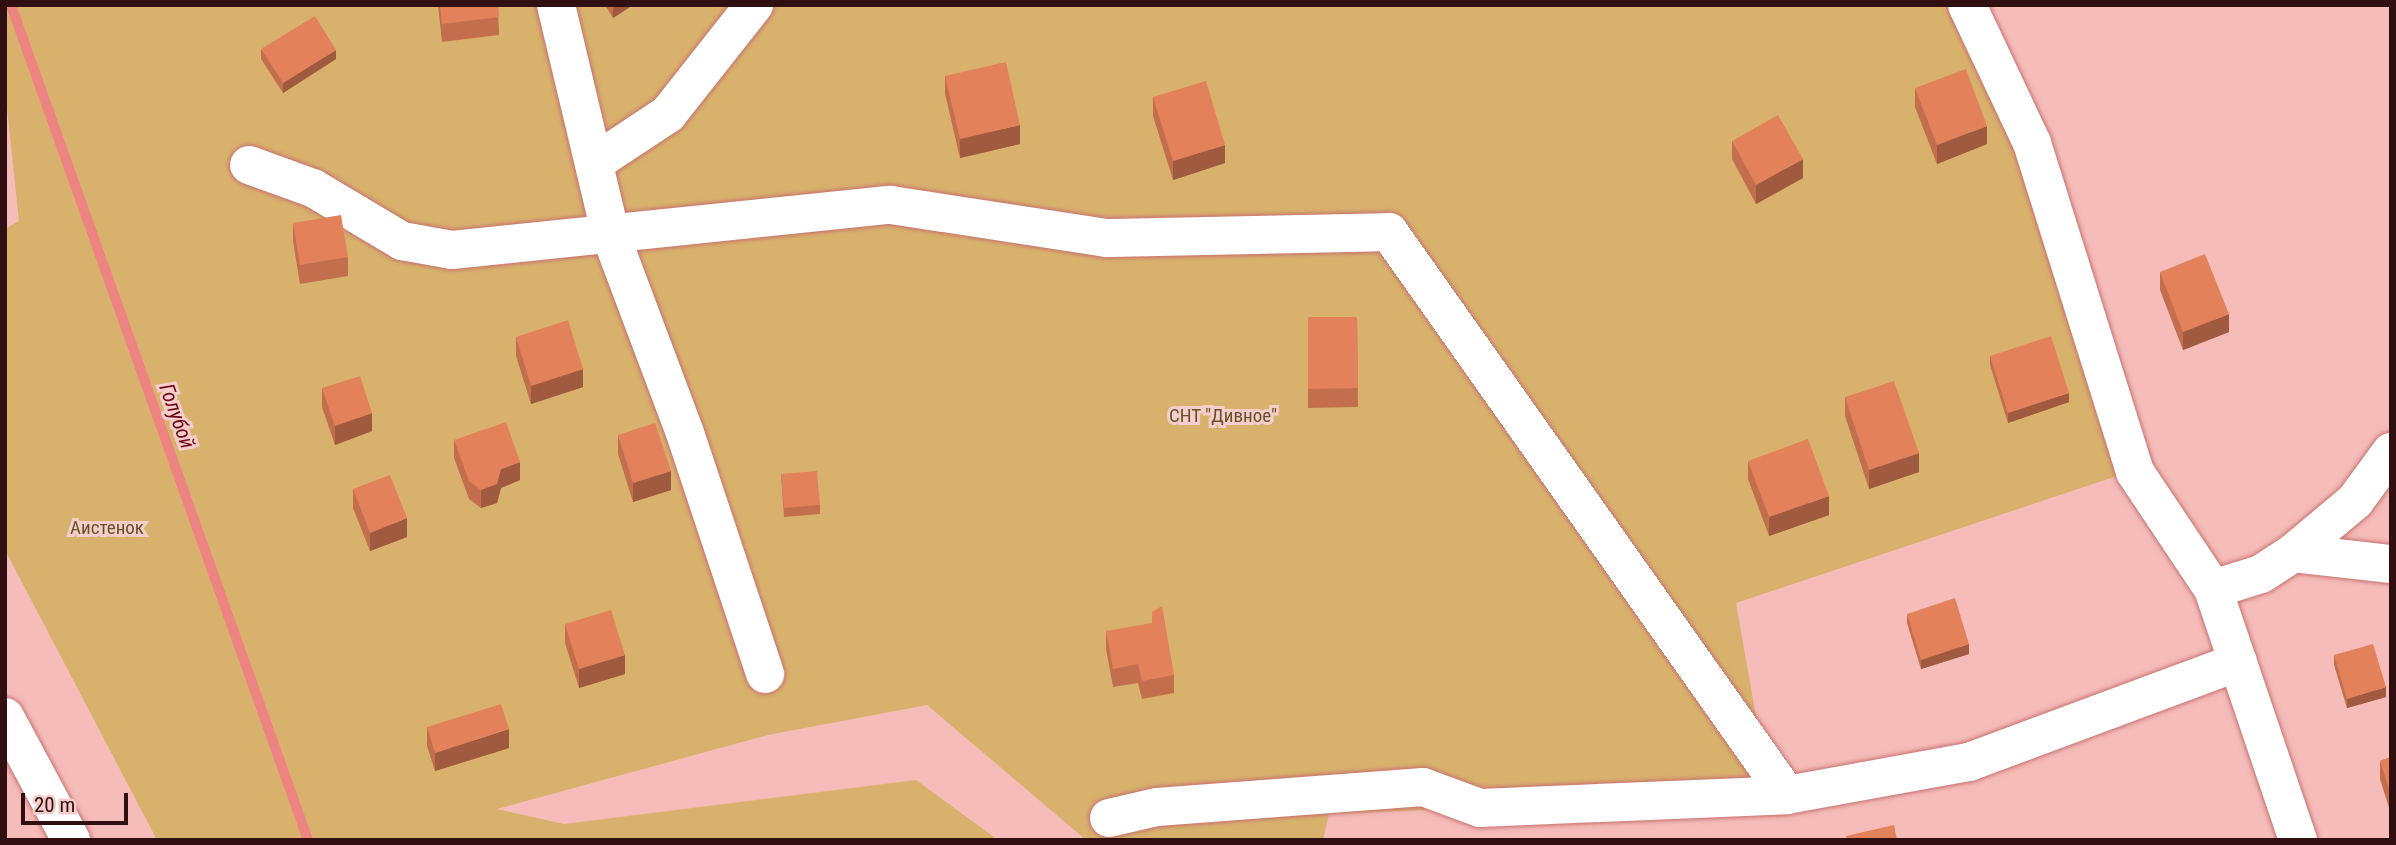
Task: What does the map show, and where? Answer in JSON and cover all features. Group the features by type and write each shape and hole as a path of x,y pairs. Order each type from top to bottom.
{"street":[{"path":"556,5 611,236 685,433 765,674"},
{"path":"594,163 668,114 754,5"},
{"path":"1967,5 2032,143 2135,472 2213,589 2298,840"},
{"path":"249,165 313,188 402,241 452,250 611,236 891,205 1106,238 1389,232 1787,795"},
{"path":"2213,589 2260,574 2293,553 2355,501 2391,452"},
{"path":"2293,553 2391,564"},
{"path":"1109,818 1157,807 1423,787 1480,808 1787,795 1969,762 2238,662"},
{"path":"5,716 71,840"}],"green space":[{"name":"СНТ \"Дивное\"","path":"5,5 1946,5 2016,153 2126,473 1736,603 1770,796 1329,814 1323,840 1086,840 927,705 768,735 497,809 564,824 916,780 998,840 157,840 5,550 5,229 19,221 5,89"}],"building":[{"path":"440,5 498,5 499,17 442,24"},
{"path":"315,16 336,50 283,83 261,49"},
{"path":"1006,62 1020,125 960,139 945,76"},
{"path":"1966,69 1987,126 1937,145 1915,88"},
{"path":"1206,81 1225,145 1173,161 1153,97"},
{"path":"1778,115 1803,159 1756,185 1732,141"},
{"path":"341,215 348,257 300,265 293,223"},
{"path":"2205,254 2229,314 2183,332 2160,272"},
{"path":"1308,317 1357,317 1358,388 1308,389"},
{"path":"568,320 583,369 531,386 516,337"},
{"path":"2051,336 2069,393 2008,413 1990,356"},
{"path":"360,376 372,413 335,426 322,388"},
{"path":"1894,381 1919,453 1869,470 1845,397"},
{"path":"506,422 520,462 501,469 497,484 481,490 469,481 454,440"},
{"path":"655,423 671,471 633,483 618,435"},
{"path":"1808,439 1829,496 1769,517 1748,461"},
{"path":"817,471 820,505 784,508 781,474"},
{"path":"390,475 407,518 370,533 353,489"},
{"path":"1955,598 1969,644 1921,660 1907,614"},
{"path":"1162,606 1174,675 1142,681 1138,664 1113,669 1106,631 1152,623 1152,612"},
{"path":"611,610 625,655 579,669 565,624"},
{"path":"2373,644 2386,687 2347,699 2334,655"},
{"path":"501,704 509,729 435,753 427,727"},
{"path":"2391,757 2391,795 2380,761"},
{"path":"1894,825 1897,840 1847,840 1846,836"}],"waterway":[{"name":"Голубой","path":"11,5 308,840"}],"park label":[{"name":"Аистенок","path":"107,528"}]}
